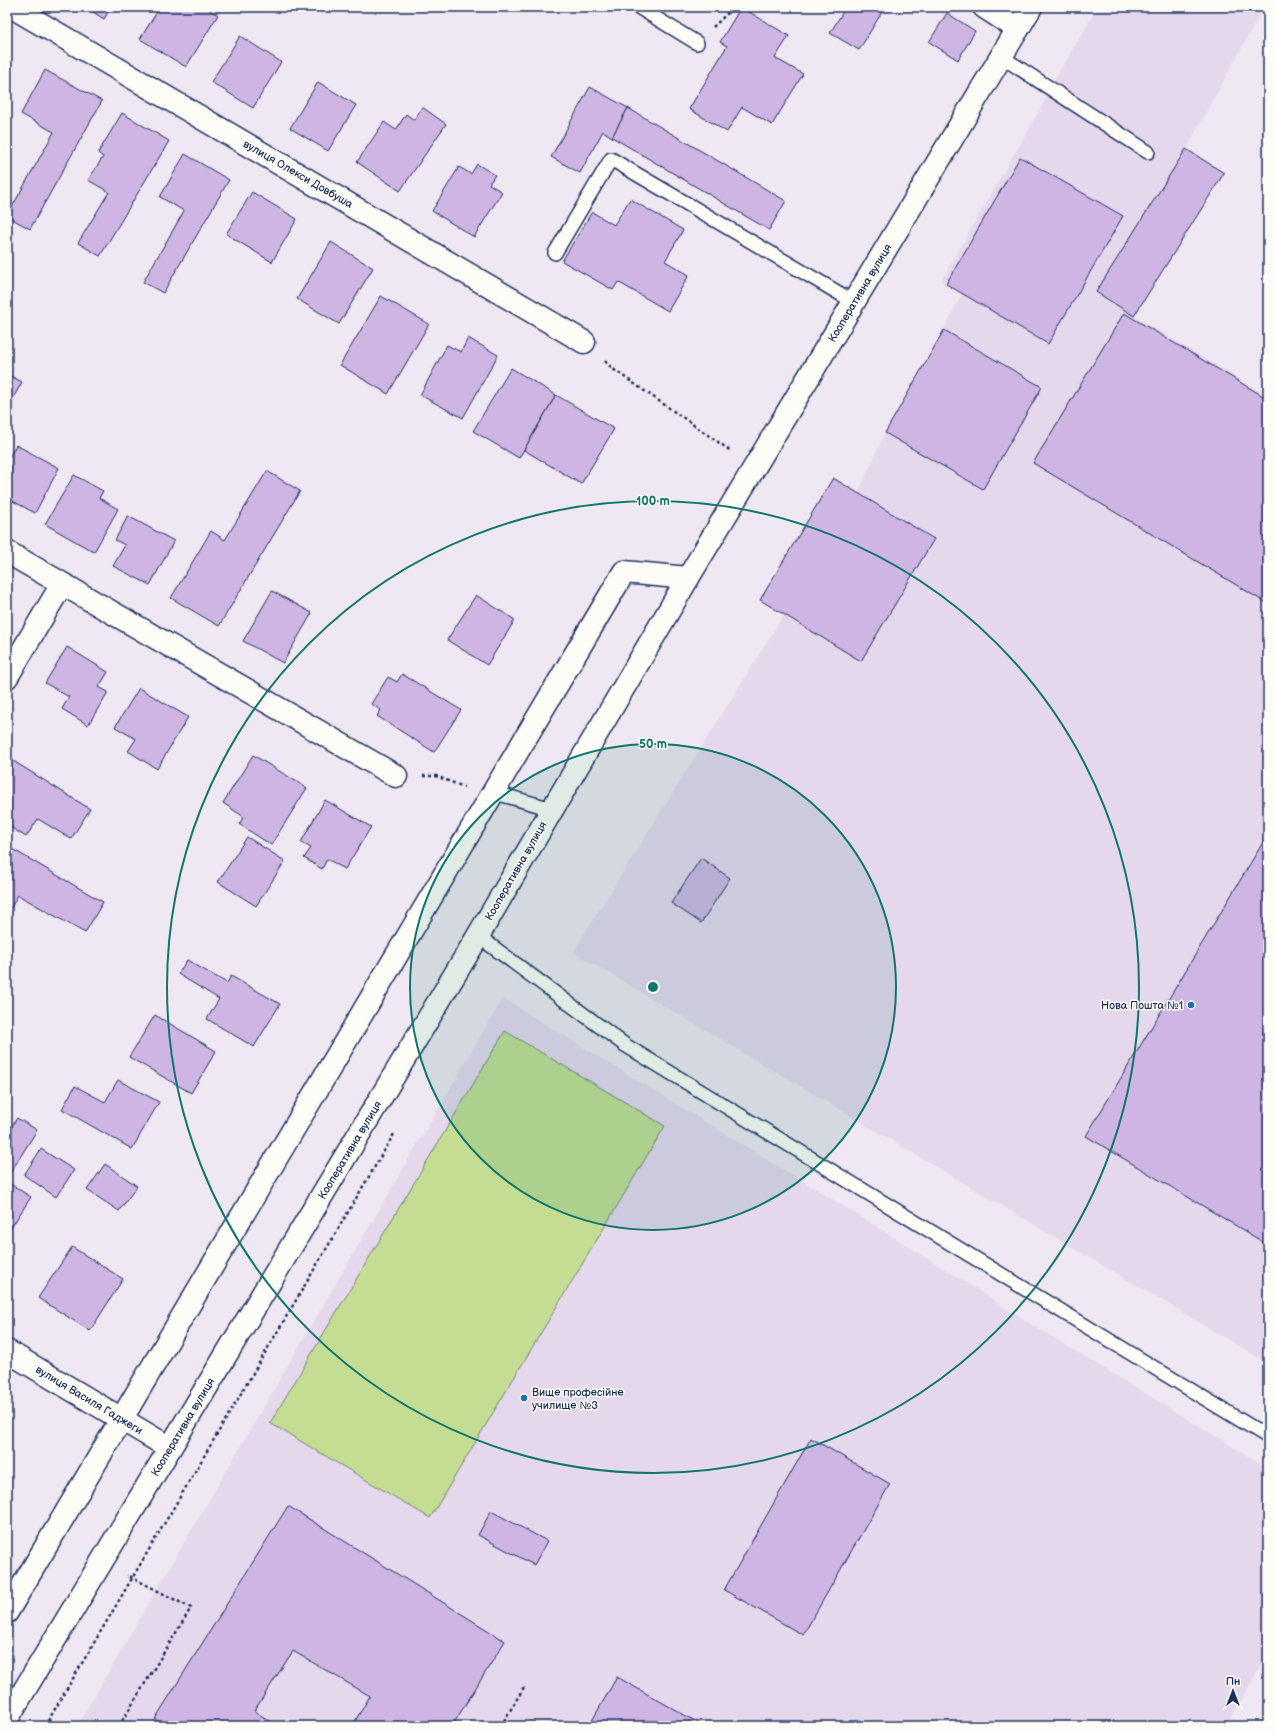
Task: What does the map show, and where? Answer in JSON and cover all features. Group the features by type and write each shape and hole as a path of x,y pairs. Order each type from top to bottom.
{"street":[{"name":"вулиця Олекси Довбуша","path":"12,7 584,342"},
{"path":"984,7 1018,29"},
{"name":"Кооперативна вулиця","path":"7,1719 478,936 688,578 1031,7"},
{"path":"7,552 396,776"},
{"path":"7,1612 624,572 688,578"},
{"path":"7,677 62,584"},
{"name":"вулиця Василя Гаджеги","path":"7,1351 120,1420 170,1448"}],"lane":[{"path":"638,7 697,43"},
{"path":"1002,57 1148,152"},
{"path":"555,253 611,159 854,302"},
{"path":"490,797 552,809"},
{"path":"478,936 625,1045 1268,1437"}],"path":[{"path":"697,43 734,7"},
{"path":"584,342 613,369 755,468"},
{"path":"396,776 436,776 458,783 490,797"},
{"path":"102,1561 190,1608 119,1726"},
{"path":"500,1726 524,1686"}],"shaded area":[{"path":"1098,7 1264,7 1186,149 1224,173 1134,316 1268,397 1268,1363 573,952 784,615 760,600 833,478 858,493 885,433 944,330 962,294 941,281 1039,111 1059,72"},
{"name":"Вище професійне училище №3","path":"503,998 879,1228 1036,1327 1268,1468 1268,1653 1227,1726 77,1726"}],"green space":[{"path":"505,1031 665,1126 430,1518 270,1423"}],"building":[{"path":"85,7 111,7 104,19"},
{"path":"160,7 205,7 218,15 186,67 140,39"},
{"path":"741,7 789,36 775,58 803,74 772,125 742,107 727,132 689,109 727,46 720,42"},
{"path":"846,7 874,7 882,12 859,50 830,33"},
{"path":"947,13 975,31 958,60 929,42"},
{"path":"240,36 281,62 253,108 211,82"},
{"path":"45,70 102,101 30,229 7,216 54,132 21,114"},
{"path":"318,82 356,105 328,151 290,128"},
{"path":"590,87 628,108 612,137 603,131 580,173 551,157"},
{"path":"422,107 446,124 400,191 357,162 384,122 396,130 406,114 414,120"},
{"path":"628,108 786,201 769,230 612,137"},
{"path":"122,113 169,141 100,256 78,243 109,192 88,180 103,157 98,153"},
{"path":"1186,149 1224,173 1134,316 1096,292"},
{"path":"185,154 229,180 163,293 143,282 184,211 160,197"},
{"path":"1020,157 1123,216 1048,344 946,284"},
{"path":"477,164 495,175 489,184 502,192 474,237 432,211 459,167 471,174"},
{"path":"252,192 297,219 272,262 226,234"},
{"path":"630,199 683,230 665,261 689,275 668,311 618,282 613,290 562,261 592,212 614,225"},
{"path":"331,242 373,268 339,324 297,299"},
{"path":"381,296 429,324 388,394 340,365"},
{"path":"1124,313 1268,399 1268,604 1033,463"},
{"path":"944,330 1042,387 983,489 885,433"},
{"path":"468,338 498,355 463,418 420,395 447,345 461,352"},
{"path":"511,368 556,395 519,458 473,431"},
{"path":"7,374 22,382 7,409"},
{"path":"556,395 614,429 581,484 524,450"},
{"path":"16,445 59,468 35,513 7,498 7,461"},
{"path":"267,471 300,491 219,626 171,598 211,531 225,540"},
{"path":"74,475 103,491 99,498 118,509 94,552 45,524"},
{"path":"833,478 934,539 861,661 760,600"},
{"path":"128,516 174,541 150,585 113,566 125,545 115,540"},
{"path":"272,591 312,613 283,663 243,641"},
{"path":"476,595 515,620 487,665 447,640"},
{"path":"67,647 108,672 99,687 108,692 88,725 62,709 69,697 45,683"},
{"path":"402,674 461,710 434,752 377,716 381,710 371,704 388,677 397,682"},
{"path":"139,688 188,717 157,769 128,751 136,739 115,727"},
{"path":"253,755 307,788 271,845 239,824 244,817 223,803"},
{"path":"7,757 90,809 71,839 38,819 26,837 7,825"},
{"path":"325,800 371,827 345,869 327,859 322,869 304,858 311,848 301,842"},
{"path":"1268,834 1268,1245 1086,1136"},
{"path":"247,837 285,861 256,906 218,882"},
{"path":"7,846 103,902 85,933 18,895 9,911 7,910"},
{"path":"701,858 730,878 701,923 671,903"},
{"path":"187,960 227,983 231,976 280,1004 254,1047 207,1019 219,999 178,974"},
{"path":"155,1015 216,1051 191,1093 129,1057"},
{"path":"118,1080 159,1102 132,1149 62,1109 75,1086 105,1102"},
{"path":"17,1118 37,1130 7,1178 7,1134"},
{"path":"41,1149 74,1170 56,1197 24,1175"},
{"path":"105,1164 137,1186 119,1211 87,1190"},
{"path":"7,1182 31,1197 7,1234"},
{"path":"72,1247 123,1279 90,1331 38,1298"},
{"path":"811,1438 890,1484 803,1635 724,1590"},
{"path":"288,1506 505,1641 452,1726 352,1726 370,1696 293,1651 254,1711 278,1726 166,1726 155,1719"},
{"path":"491,1511 547,1541 534,1565 478,1535"},
{"path":"617,1677 704,1726 589,1726"}],"place":[{"name":"Нова Пошта №1","path":"1191,1005"},
{"name":"Вище професійне училище №3","path":"524,1398"}]}
